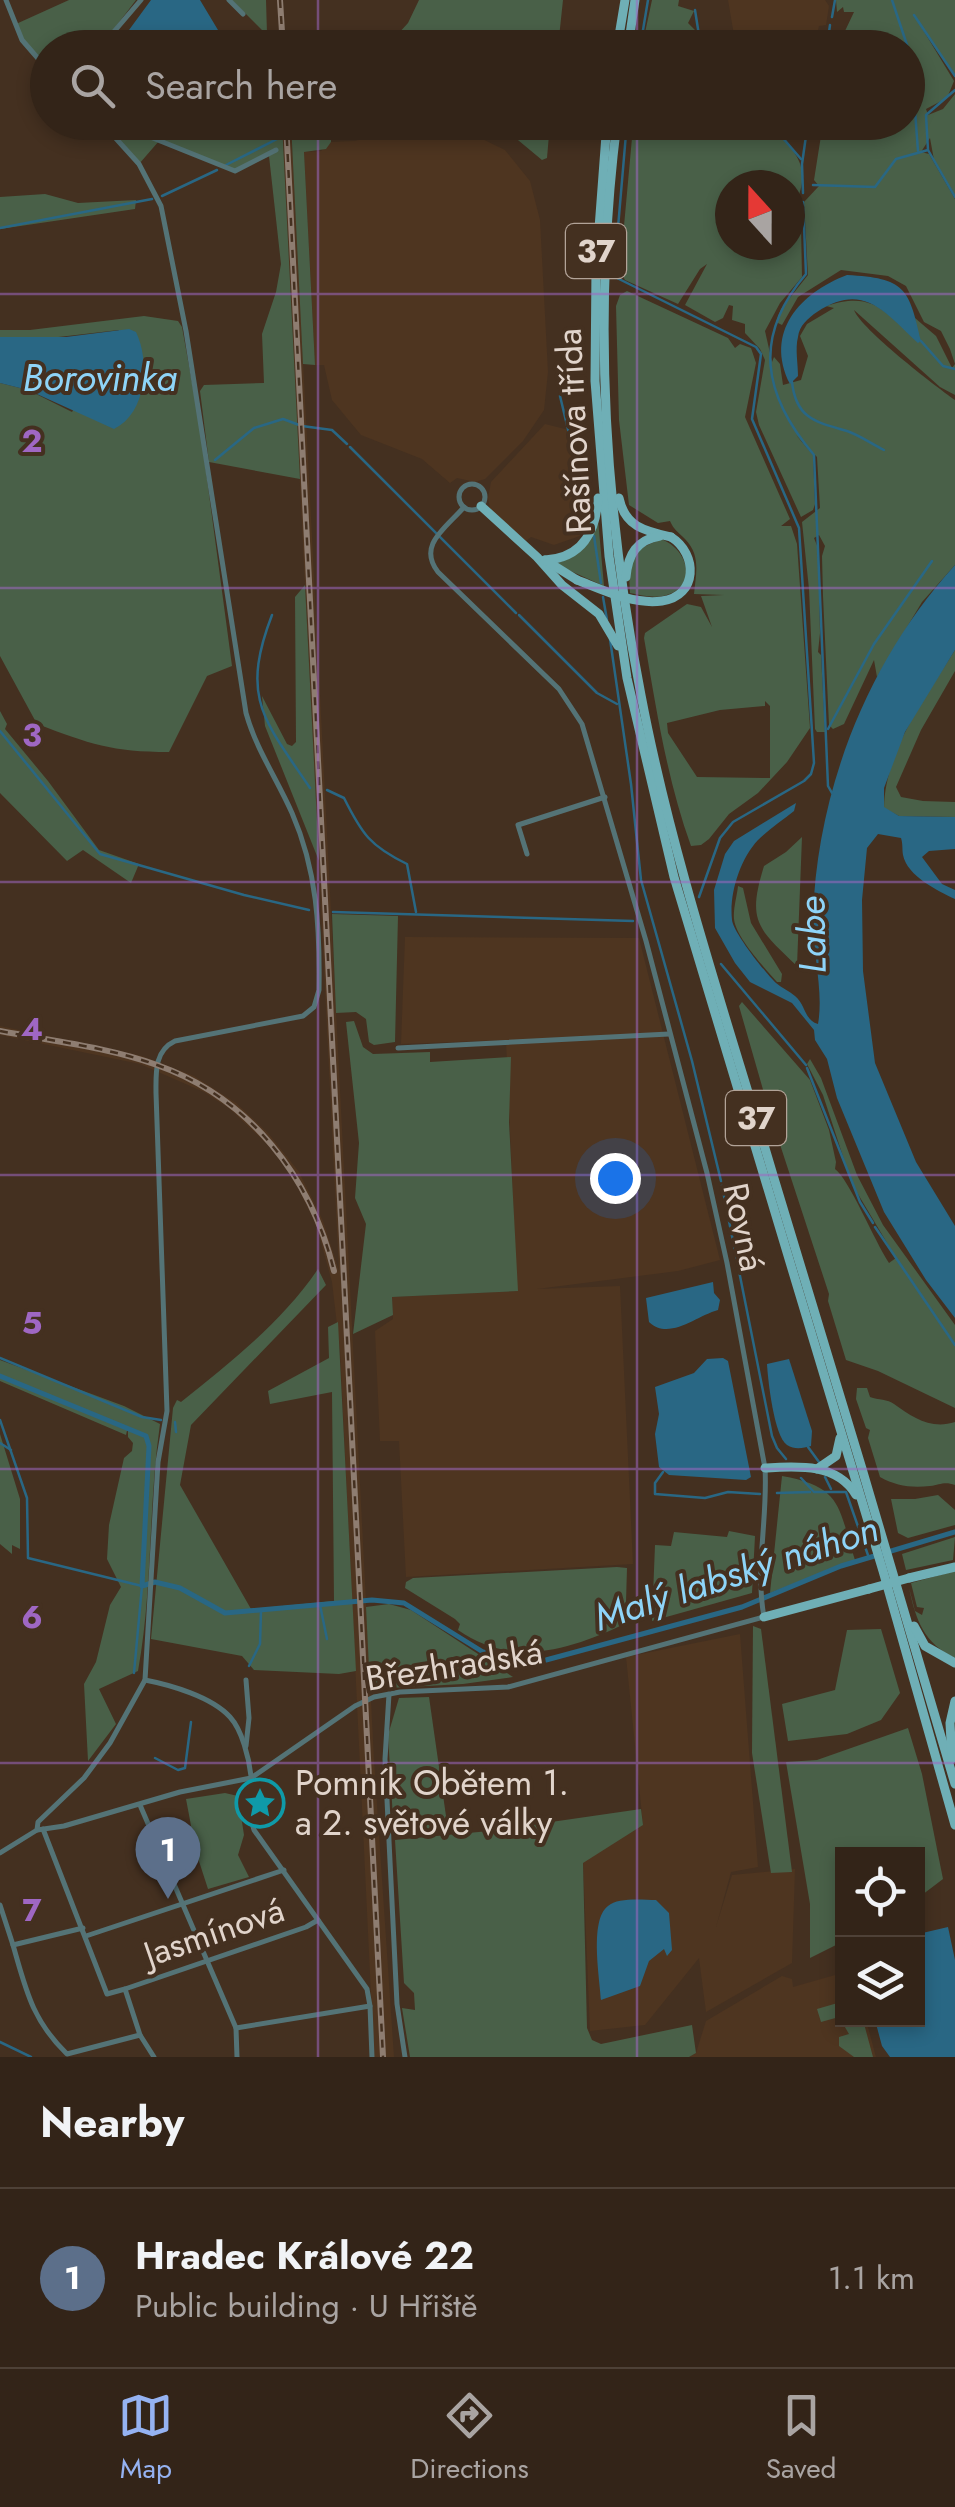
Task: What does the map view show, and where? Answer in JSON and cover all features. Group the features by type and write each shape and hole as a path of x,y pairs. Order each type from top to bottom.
{"main road":[{"path":"620,30 625,0"},
{"path":"631,30 635,0"},
{"name":"Rašínova třída","path":"606,140 596,268 595,381 614,556"},
{"name":"Rašínova třída","path":"605,462 604,305 614,140"},
{"path":"541,559 577,580 639,600 673,598 687,586 691,567 686,549 668,536 641,530 625,518 605,462"},
{"path":"541,559 574,552 590,534 605,462"},
{"path":"481,506 606,623 617,644 626,678"},
{"path":"627,610 626,573 631,554 646,540 668,536"},
{"name":"37","path":"614,556 658,776 700,930 879,1542 955,1784"},
{"name":"37","path":"614,556 626,678 674,876 866,1518 879,1542"},
{"path":"819,1468 836,1456 841,1446 832,1404"},
{"path":"765,1468 819,1468 848,1481 866,1518"},
{"path":"763,1612 955,1568"},
{"path":"888,1569 925,1646 955,1662"},
{"name":"37","path":"888,1569 955,1825"},
{"path":"955,1700 950,1723 955,1772"}],"street":[{"path":"6,0 22,40 30,49"},
{"path":"115,30 141,0"},
{"path":"229,0 237,3 243,14"},
{"path":"117,140 139,164 157,195 186,331 236,666 251,730 290,809 312,868 319,981 318,998 303,1016 174,1041 160,1055 156,1093 167,1411 158,1462 145,1680 110,1743 84,1778 38,1822 107,1994 125,1989 140,2035 154,2057"},
{"path":"159,140 228,171 254,163 276,150"},
{"path":"472,484 483,491 481,506 471,510 464,507 460,494 464,487 472,484"},
{"name":"Rovná","path":"464,507 428,553 434,568 559,689 582,724 670,1034 727,1263 765,1468 763,1612"},
{"path":"527,854 518,826 605,797"},
{"path":"398,1048 670,1034"},
{"name":"Březhradská","path":"0,1854 40,1829 64,1826 180,1792 251,1778 354,1706 389,1694 508,1687 763,1612"},
{"path":"145,1680 166,1684 232,1718 245,1749 251,1778 251,1823 367,1989 372,2057"},
{"path":"245,1749 249,1718 246,1680"},
{"path":"389,1694 385,1759 397,2004 405,2057"},
{"path":"140,1804 236,2028 237,2057"},
{"path":"86,1936 284,1870"},
{"path":"0,1904 32,2009 47,2034 67,2054 140,2035"},
{"name":"Jasmínová","path":"125,1989 318,1920"},
{"path":"13,1945 82,1928"},
{"path":"236,2028 370,2006"}],"shaded area":[{"path":"728,0 825,0 829,6 826,25 818,30 733,30"},
{"path":"283,140 292,140 374,1760 394,2057 374,2057 340,1350 332,1282 316,1224 292,1176 270,1147 230,1109 204,1092 140,1064 0,1035 0,1026 142,1056 194,1076 236,1103 268,1133 299,1172 323,1221 339,1271"},
{"path":"484,140 505,150 530,181 540,220 548,372 544,410 523,441 485,479 475,482 457,478 450,483 422,459 361,435 332,400 324,365 315,365 304,152 321,151 331,142"},
{"path":"545,424 573,431 576,471 570,472 571,481 577,481 580,536 554,545 531,537 526,541 490,509 488,498 491,482"},
{"path":"405,937 639,938 720,1260 678,1271 537,1289 620,1286 633,1564 406,1577 399,1441 380,1441 375,1331 393,1319 392,1297 517,1291 506,1040 401,1044"},
{"path":"740,1634 758,1867 731,1872 716,1927 732,1875 795,1869 792,1963 706,2012 699,1958 645,2025 590,2031 583,1862 643,1825 626,1657"},
{"path":"835,1975 835,2027 868,2027 876,2057 689,2057 696,2053 706,2021 782,1976 792,1979 793,1987"}],"green space":[{"path":"69,0 136,0 113,30 30,30 30,50 16,24"},
{"path":"232,0 266,0 267,30 262,30"},
{"path":"419,0 563,0 560,30 402,30"},
{"path":"652,0 679,0 678,6 694,11 688,23 695,30 646,30"},
{"path":"836,0 955,0 955,75 917,20 923,30 845,30 854,12 844,12 843,7 837,12"},
{"path":"925,33 954,81 947,98 926,109 928,115 943,109 955,94 955,196 934,160 930,138 921,152 929,154 955,199 955,364 941,331 924,322 906,286 888,276 841,270 798,297 782,325 776,322 781,309 808,275 805,201 819,186 814,180 820,140 925,140"},
{"path":"117,140 283,140 300,479 209,462 200,391 204,385 264,383 262,334 281,264 269,156 238,171 159,141 139,164"},
{"path":"292,140 331,140 326,149 304,152 315,365 303,364"},
{"path":"518,140 549,140 547,158 542,160"},
{"path":"632,140 784,140 796,155 801,170 715,170 715,260 802,260 802,277 780,303 765,331 772,362 774,357 780,364 783,385 801,380 808,356 800,336 807,324 834,308 826,306 868,303 887,314 918,342 915,318 936,336 952,368 955,364 955,395 940,387 854,310 884,343 955,400 955,565 922,602 877,677 874,660 844,724 833,729 829,725 823,596 825,546 819,535 814,538 818,548 818,652 825,732 817,732 802,522 820,508 817,457 796,435 813,455 815,504 813,510 801,517 759,425 756,412 765,360 760,349 745,333 745,324 732,320 733,306 729,305 723,318 715,322 685,305 707,264 678,304 625,280 620,270"},
{"path":"45,194 78,203 136,200 135,209 0,229 0,197"},
{"path":"627,291 728,338 735,348 740,344 751,348 756,363 745,417 790,519 781,526 791,526 797,544 810,728 787,762 701,845 691,846 675,795 644,638 645,633 687,604 701,607 712,627 701,596 724,595 694,594 696,565 690,545 670,521 658,523 629,505 619,420 616,306 620,295","holes":["765,701 770,706 770,778 697,777 668,733 667,723 720,710 765,706"]},
{"path":"144,316 178,321 182,327 200,427 232,666 207,676 169,752 102,746 37,724 0,656 0,383 28,390 72,412 119,330 50,338 0,337 0,330"},
{"path":"598,519 604,586 555,564 584,548"},
{"path":"661,539 671,544 684,560 682,586 663,596 630,593 629,574 637,550"},
{"path":"305,585 319,861 265,726 262,696 287,744 292,746 296,742 295,597"},
{"path":"955,650 955,671 921,730 896,787 901,797 955,802 955,817 899,816 884,808 891,765 920,705"},
{"path":"0,711 7,724 5,729 99,850 139,864 131,883 83,850 67,861 0,793"},
{"path":"802,837 797,966 764,932 756,912 756,899 764,866"},
{"path":"738,886 743,888 751,923 782,974 781,982 745,944 736,927"},
{"path":"332,914 398,916 395,1042 374,1045 369,1042 366,1019 356,1012 336,1013"},
{"path":"742,1002 810,1080 829,1130 835,1169 889,1263 896,1258 852,1184 823,1095 807,1064 810,1059 821,1078 857,1175 883,1225 955,1325 955,1408 846,1360 829,1294 770,1114 739,1006"},
{"path":"354,1021 363,1047 373,1054 430,1052 430,1062 511,1057 509,1122 518,1291 392,1297 393,1315 353,1334 366,1224 355,1198 359,1143 346,1022"},
{"path":"318,1269 326,1285 191,1425 180,1485 251,1609 334,1601 332,1392 270,1404 268,1391 329,1358 328,1327 338,1322 356,1671 339,1674 254,1670 242,1656 151,1639 173,1408 177,1400 181,1402 272,1324"},
{"path":"0,1360 124,1406 160,1424 138,1671 99,1689 116,1724 88,1761 84,1684 96,1662 110,1605 121,1587 107,1559 109,1525 124,1458 132,1451 133,1443 128,1437 128,1426 126,1435 0,1381"},
{"path":"857,1388 867,1388 870,1397 892,1402 922,1421 955,1422 955,1485 910,1486 880,1477 868,1438 870,1430 856,1399"},
{"path":"0,1434 20,1499 20,1549 12,1545 12,1554 0,1544"},
{"path":"782,1476 817,1486 835,1502 855,1560 770,1593"},
{"path":"938,1495 955,1510 955,1525 908,1538 898,1533 891,1499"},
{"path":"729,1531 755,1536 752,1593 652,1621 655,1545 671,1546 674,1532 727,1537"},
{"path":"955,1537 953,1560 906,1570 902,1554"},
{"path":"627,1568 626,1602 635,1619 569,1646 547,1650 502,1650 480,1642 458,1630 460,1624 455,1619 405,1588 413,1578"},
{"path":"955,1571 955,1658 923,1630 915,1611 922,1615 924,1608 917,1607 911,1583"},
{"path":"389,1604 411,1610 513,1677 370,1689 366,1607"},
{"path":"753,1626 761,1629 792,1872 771,1873 752,1753"},
{"path":"881,1629 900,1693 881,1720 847,1734 788,1741 782,1704 835,1690 847,1630"},
{"path":"429,1697 448,1830 394,1835 388,1735 399,1698"},
{"path":"908,1728 922,1774 943,1879 925,1893 925,1847 835,1847 835,1946 810,1958 810,1904 786,1762 817,1760"},
{"path":"225,1793 238,1796 244,1835 238,1855 249,1877 208,1889 186,1799"},
{"path":"641,1809 643,1825 583,1863 587,2028 592,2040 601,2044 692,2025 696,2053 689,2057 410,2057 402,2008 415,2010 414,1993 404,1983 395,1840"},
{"path":"835,2004 835,2018 821,2022 817,2009"},
{"path":"845,2027 865,2027 873,2057 854,2057 839,2046 839,2037 849,2034"}],"water":[{"path":"151,0 200,0 218,30 129,30"},
{"path":"847,275 881,279 901,289 913,309 921,341 918,343 873,305 861,300 833,303 810,317 800,329 798,376 790,384 781,348 791,317 815,292"},
{"name":"Borovinka","path":"129,329 136,332 140,344 143,385 133,411 114,429 28,390 0,383 0,337 66,337"},
{"path":"955,565 955,650 905,732 884,788 884,807 899,816 955,817 955,849 929,851 922,857 942,884 955,890 955,899 910,870 901,838 878,834 867,848 862,900 863,971 875,1063 916,1162 955,1226 955,1318 884,1212 814,1030 792,1003 750,982 735,963 715,928 714,890 725,854 734,841 796,803 794,811 758,840 746,857 734,888 732,920 765,971 795,996 810,1019 818,1024 820,998 813,917 825,821 837,774 873,684 924,602"},
{"path":"713,1282 714,1293 720,1300 718,1310 674,1328 665,1329 649,1322 646,1298"},
{"path":"707,1359 728,1361 751,1477 746,1480 669,1475 659,1467 655,1387 694,1373"},
{"path":"789,1359 812,1431 811,1446 787,1445 772,1408 767,1364"},
{"path":"656,1900 669,1913 672,1950 667,1956 664,1949 649,1961 640,1986 601,2000 597,1936 602,1913 618,1901"},
{"path":"948,1927 955,1960 955,2057 890,2057 877,2027 925,2027 925,1932"}],"waterway":[{"path":"643,30 648,0"},
{"path":"832,17 835,0"},
{"path":"892,0 902,30"},
{"path":"695,10 698,30"},
{"path":"914,15 924,30"},
{"path":"829,30 830,25"},
{"path":"925,31 955,76"},
{"path":"955,90 926,115 928,150 955,197"},
{"path":"226,165 275,140"},
{"path":"625,140 617,278 756,347 761,354 752,419 799,528 814,763 804,781 733,822 720,838 699,897"},
{"path":"785,140 801,159"},
{"path":"802,170 805,140"},
{"path":"917,140 918,151"},
{"path":"813,185 875,187 896,159 928,150"},
{"path":"162,196 217,170"},
{"path":"0,228 152,199"},
{"path":"805,250 806,274 777,320 771,366 784,410 814,455 828,786 832,793"},
{"path":"921,341 943,366 955,369"},
{"path":"792,382 798,404 809,417 884,450"},
{"path":"560,396 590,521"},
{"path":"215,460 254,428 283,419 332,430 347,444"},
{"path":"350,447 516,613"},
{"path":"594,536 601,583"},
{"path":"828,729 874,644 932,561"},
{"path":"603,597 607,620"},
{"path":"272,615 258,667 262,707 280,744 310,788"},
{"path":"519,615 597,693 617,704"},
{"path":"610,639 641,880 721,1181"},
{"path":"0,731 100,854 309,910"},
{"path":"327,790 344,798 362,830 376,845 407,864 416,912"},
{"path":"333,912 633,921"},
{"path":"721,964 806,1065"},
{"path":"807,1068 860,1202 873,1223"},
{"path":"722,1186 772,1436 786,1459"},
{"path":"875,1227 955,1345"},
{"path":"0,1358 142,1417 161,1420"},
{"name":"Malý labský náhon","path":"0,1376 146,1436 149,1446 142,1586 155,1582 180,1588 225,1613 372,1600 404,1603 483,1652 514,1661 546,1660 742,1607 841,1566 955,1532"},
{"path":"0,1420 27,1498 28,1558 142,1586 134,1673"},
{"path":"175,1422 176,1432"},
{"path":"0,1443 11,1450"},
{"path":"808,1447 819,1462"},
{"path":"663,1472 655,1483 655,1494 705,1498 728,1492 760,1494"},
{"path":"825,1477 831,1489"},
{"path":"801,1478 814,1492 846,1492 869,1558"},
{"path":"777,1493 810,1492"},
{"path":"320,1605 327,1639"},
{"path":"249,1666 260,1644 261,1611"},
{"path":"155,1758 178,1770 185,1768 191,1722"},
{"path":"0,2042 31,2057"}],"railway":[{"path":"280,0 282,30"},
{"path":"287,140 383,2057"},
{"path":"0,1031 138,1059 190,1079 221,1098 272,1145 292,1173 310,1204 334,1271"}],"place":[{"name":"Pomník Obětem 1. a 2. světové války","path":"260,1803"},
{"name":"Hradec Králové 22","path":"168,1899"}],"water label":[{"name":"Labe","path":"812,935"}]}
